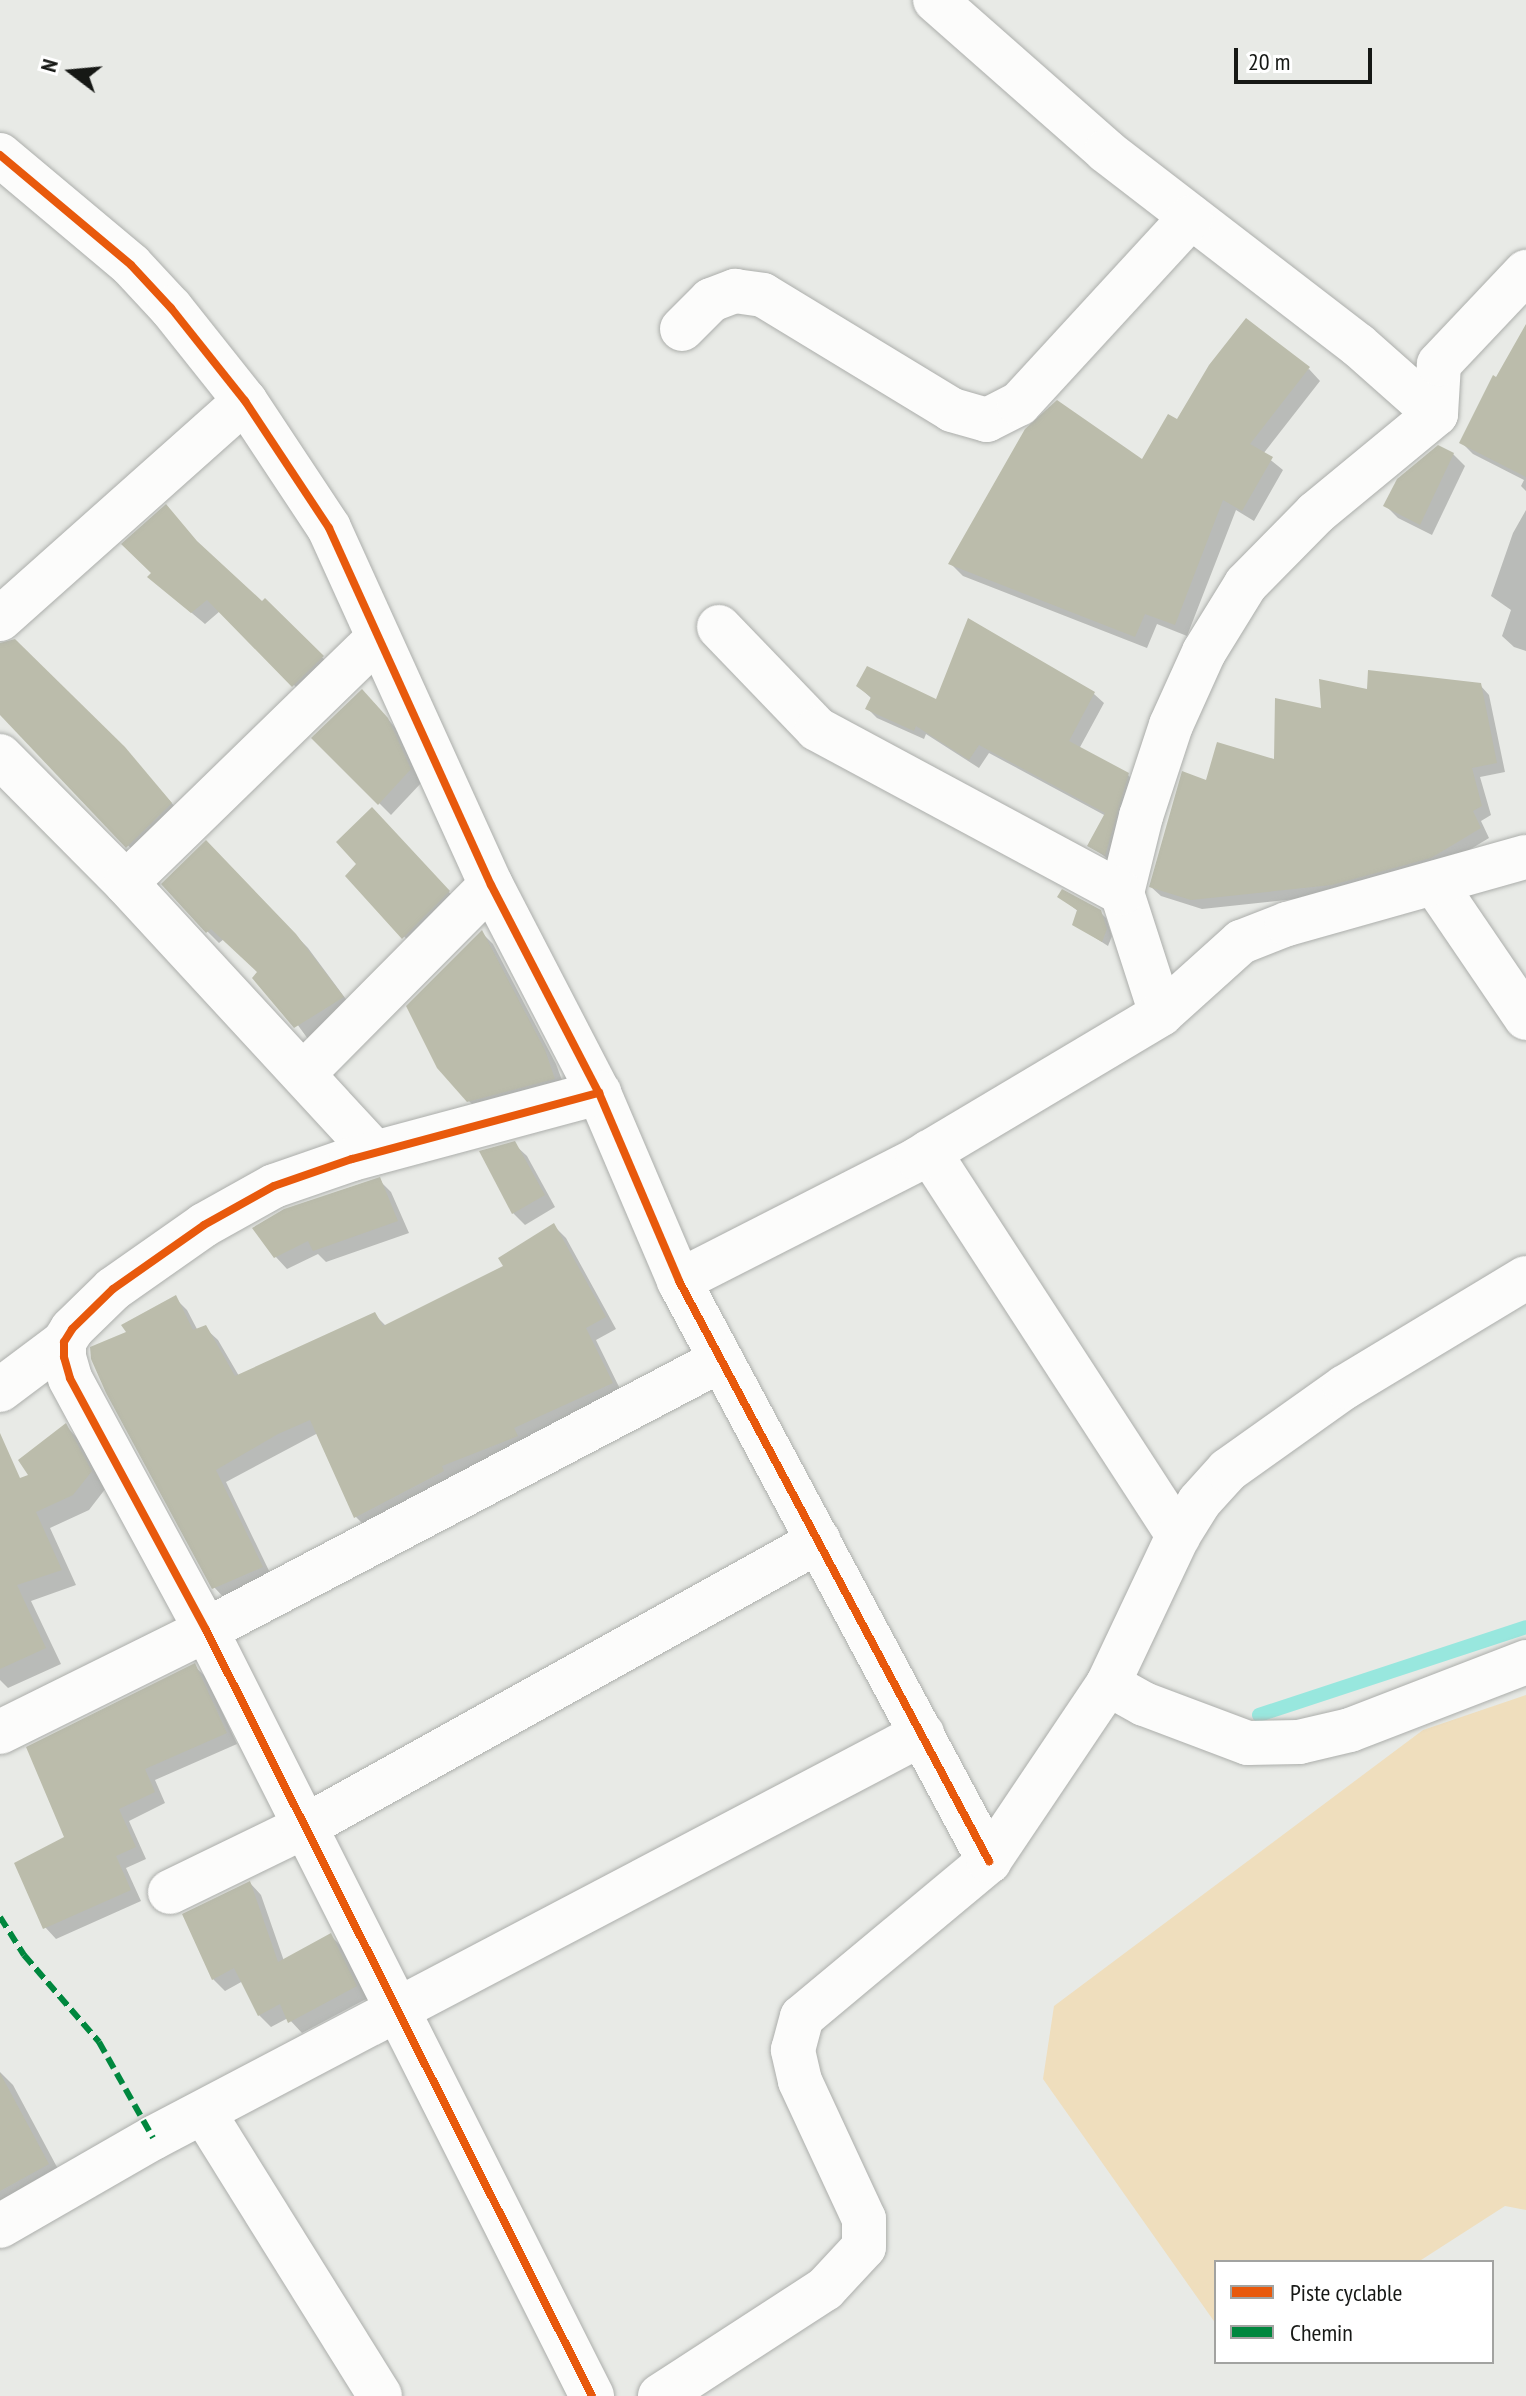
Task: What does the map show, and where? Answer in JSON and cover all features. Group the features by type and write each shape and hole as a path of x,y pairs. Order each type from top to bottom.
{"street":[{"path":"935,0 1106,151 1358,345 1436,414"},
{"path":"0,155 131,265 171,308 245,401 329,528 491,885 599,1093 679,1281 719,1361 819,1541 989,1861"},
{"path":"682,329 711,300 735,291 763,295 952,410 987,420 1019,404 1191,217"},
{"path":"1161,1014 1122,893 1141,816 1171,725 1204,652 1246,584 1316,513 1436,414 1439,364 1526,272"},
{"path":"7,602 245,401"},
{"path":"719,627 817,729 1122,893"},
{"path":"126,883 377,639"},
{"path":"0,756 126,883 375,1153"},
{"path":"679,1281 929,1152 1161,1014 1241,942 1287,924 1526,857"},
{"path":"1435,884 1526,1018"},
{"path":"304,1073 491,885"},
{"path":"0,1390 64,1342 113,1289 204,1225 274,1186 375,1153 599,1093"},
{"path":"929,1152 1178,1536"},
{"path":"660,2396 825,2289 864,2247 864,2219 800,2081 793,2050 802,2017 989,1861 1108,1684 1178,1536 1199,1502 1228,1470 1345,1387 1526,1278"},
{"path":"64,1342 64,1357 70,1378 206,1630 592,2396"},
{"path":"0,1732 206,1630 719,1361"},
{"path":"170,1892 304,1827 819,1541"},
{"path":"1108,1684 1144,1704 1248,1743 1299,1742 1350,1730 1526,1662"},
{"path":"0,2226 204,2113 922,1734"},
{"path":"204,2113 380,2396"}],"shaded area":[{"path":"1526,1695 1526,2210 1505,2206 1421,2260 1214,2260 1214,2321 1043,2079 1054,2006 1423,1730"}],"building":[{"path":"1246,318 1310,367 1250,444 1273,457 1242,511 1223,500 1175,625 1145,614 1135,637 948,564 1025,429 1057,400 1142,459 1168,414 1177,419 1209,365"},
{"path":"1526,324 1526,477 1459,443 1493,375 1496,377"},
{"path":"1438,445 1454,453 1420,525 1383,506 1397,479"},
{"path":"166,504 197,541 262,601 265,598 324,656 292,687 207,600 191,613 147,577 151,573 121,544"},
{"path":"968,618 1095,692 1069,741 1129,773 1105,856 1087,846 1105,813 979,745 969,760 916,726 914,731 865,709 871,697 856,686 867,666 936,699"},
{"path":"15,639 125,747 172,803 126,848 0,715 0,643"},
{"path":"1368,670 1481,683 1497,763 1472,768 1482,806 1473,811 1481,828 1431,858 1332,885 1191,900 1149,887 1182,771 1206,780 1217,742 1274,759 1275,698 1321,708 1319,679 1367,689"},
{"path":"362,689 388,718 411,769 378,805 311,738"},
{"path":"372,807 450,891 402,939 345,876 356,864 336,842"},
{"path":"206,840 296,934 344,997 294,1028 252,978 257,972 211,929 206,933 161,884"},
{"path":"1062,889 1101,910 1107,929 1102,942 1072,925 1077,910 1057,897"},
{"path":"482,930 545,1050 555,1079 467,1102 437,1068 406,1006"},
{"path":"515,1141 545,1195 512,1214 479,1151"},
{"path":"380,1177 398,1221 313,1251 308,1241 274,1258 252,1228 284,1209"},
{"path":"554,1223 606,1317 586,1328 613,1383 514,1428 518,1436 442,1466 444,1471 354,1518 310,1420 278,1434 216,1470 263,1567 212,1589 106,1393 91,1359 90,1347 126,1332 121,1325 176,1295 193,1330 206,1325 235,1376 375,1312 383,1326 503,1266 498,1258"},
{"path":"66,1423 92,1471 73,1495 36,1512 62,1570 17,1585 46,1648 0,1669 0,1433 20,1478 28,1475 18,1460"},
{"path":"195,1663 227,1733 145,1769 155,1792 119,1809 136,1847 116,1856 131,1890 43,1929 14,1863 64,1837 26,1747"},
{"path":"250,1881 278,1962 331,1933 357,1986 288,2023 280,2004 258,2016 234,1968 212,1980 182,1914"},
{"path":"0,2073 49,2164 0,2191"}],"waterway":[{"path":"1259,1715 1526,1627"}],"marked path":[{"path":"0,1917 24,1955 99,2042 153,2138"}],"cycle path":[{"path":"0,155 131,265 171,308 245,401 329,528 491,885 599,1093 679,1281 989,1861"},
{"path":"592,2396 206,1630 70,1378 64,1357 64,1342 72,1329 113,1289 204,1225 274,1186 352,1159 599,1093"}]}
